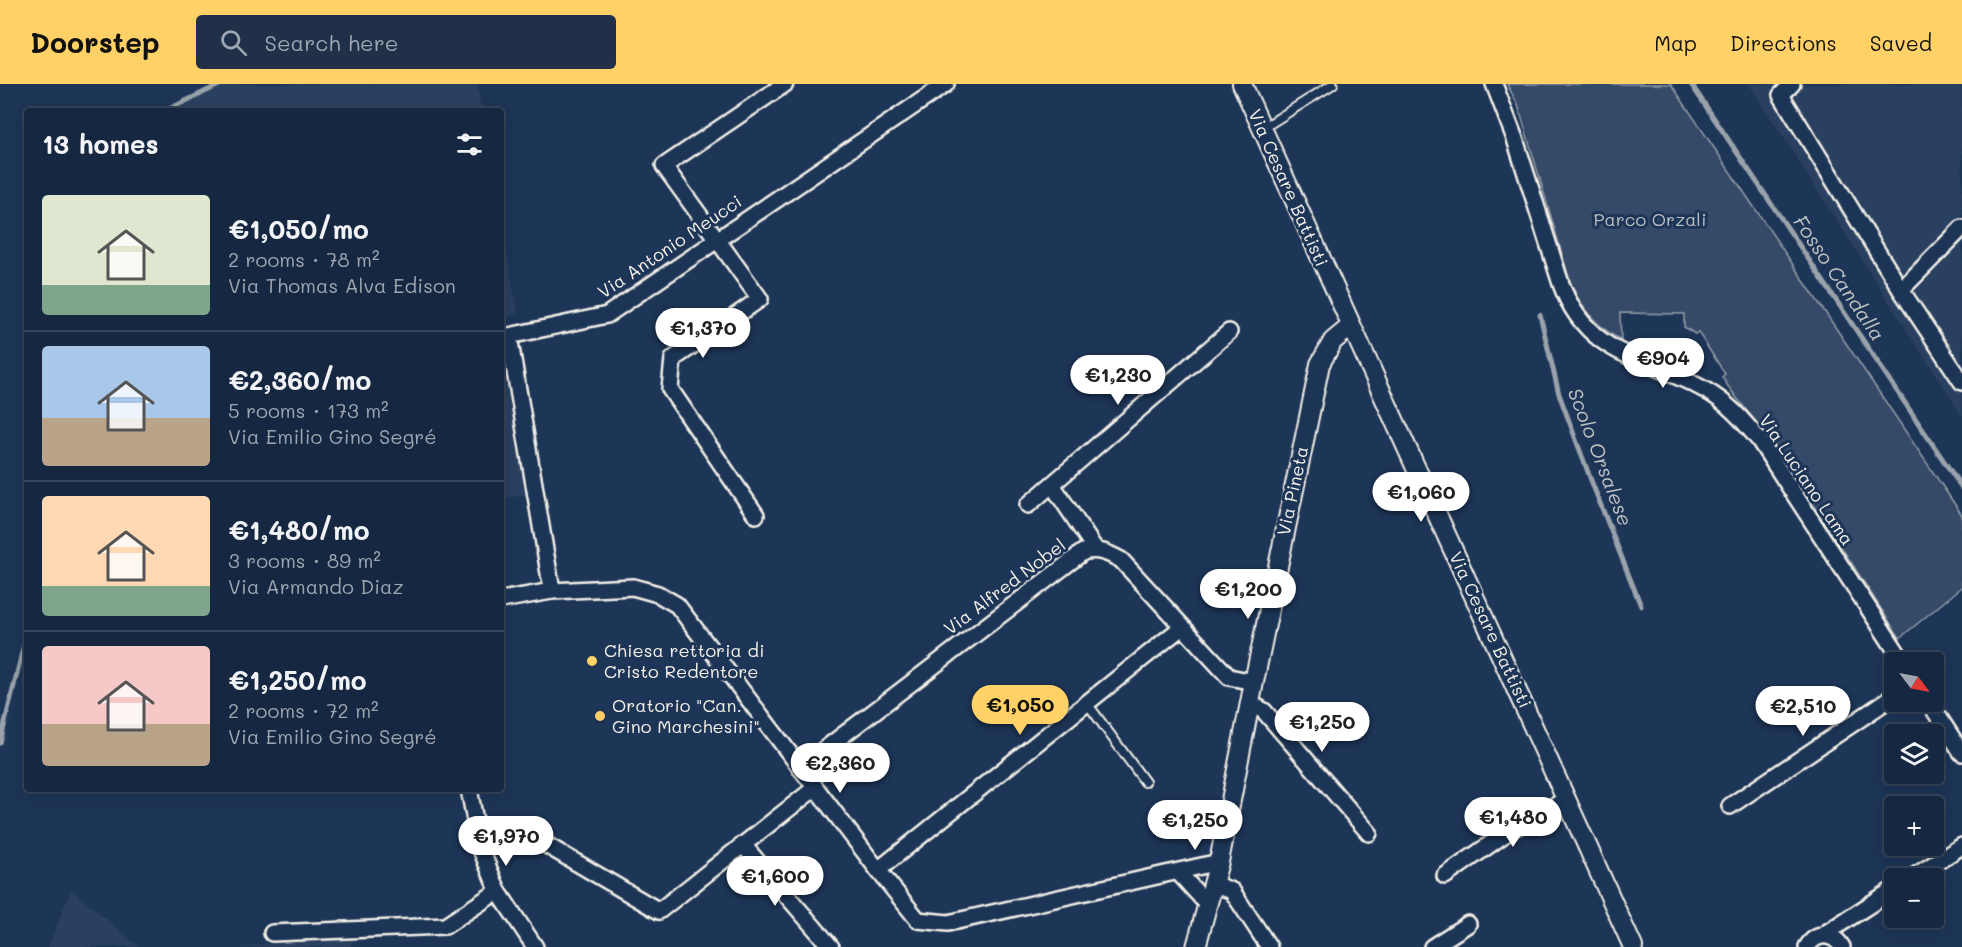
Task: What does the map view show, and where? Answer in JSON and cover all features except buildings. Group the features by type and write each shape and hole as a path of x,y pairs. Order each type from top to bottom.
{"street":[{"path":"756,515 670,389 673,359 760,299 664,166 785,84"},
{"name":"Via Antonio Meucci","path":"552,591 509,336 608,315 946,84"},
{"name":"Via Cesare Battisti","path":"1242,84 1350,327 1633,947"},
{"name":"Via Luciano Lama","path":"1494,84 1515,139 1561,284 1577,317 1593,335 1613,349 1703,389 1740,417 1759,440 1897,652"},
{"path":"1792,84 1781,95 1901,290 1962,382"},
{"path":"1901,290 1962,228"},
{"name":"Via Pineta","path":"1196,947 1220,862 1254,682 1320,364 1333,341 1350,327"},
{"path":"1028,505 1053,486 1229,332"},
{"path":"1053,486 1095,549"},
{"name":"Via Alfred Nobel","path":"800,768 1083,552 1095,549 1107,552 1121,560 1229,677 1254,682"},
{"path":"504,599 552,591 633,587 658,594 677,606 918,920 948,923 1220,862"},
{"path":"878,870 1182,627"},
{"path":"1250,703 1264,711 1369,832"},
{"path":"1730,806 1884,703"},
{"path":"1935,712 1962,753"},
{"path":"548,846 659,911 816,788"},
{"path":"470,792 480,847 498,891 535,947"},
{"path":"1445,876 1512,829 1567,799"},
{"path":"744,846 831,947"},
{"path":"1927,868 1962,846"},
{"path":"1178,872 1208,905"},
{"path":"1214,884 1232,891 1269,947"},
{"path":"272,933 445,926 498,891"},
{"path":"1807,947 1813,939 1823,935 1884,895"},
{"path":"1432,947 1468,924"},
{"path":"1823,935 1834,938 1842,947"}],"lane":[{"path":"1262,129 1333,84"},
{"path":"1087,703 1145,782"}],"shaded area":[{"path":"218,84 477,84 481,108 166,108"},
{"path":"1749,84 1962,84 1962,416"},
{"path":"504,237 518,314 504,318"},
{"path":"504,372 525,495 504,498"},
{"path":"71,889 139,947 48,947"},
{"path":"354,938 350,947 233,947"}],"green space":[{"name":"Parco Orzali","path":"1507,84 1671,84 1962,515 1962,587 1900,638 1777,450 1728,387 1722,377 1725,374 1698,332 1695,334 1684,327 1684,314 1620,313 1621,340 1604,329 1584,308 1570,281 1518,105"}],"waterway":[{"path":"171,108 221,84"},
{"name":"Fosso Candalla","path":"1691,84 1962,488"},
{"name":"Scolo Orsalese","path":"1540,315 1559,394 1641,606"},
{"path":"0,743 24,644"}],"place":[{"name":"Chiesa rettoria di Cristo Redentore","path":"592,661"},
{"name":"Oratorio \"Can. Gino Marchesini\"","path":"600,716"}]}
